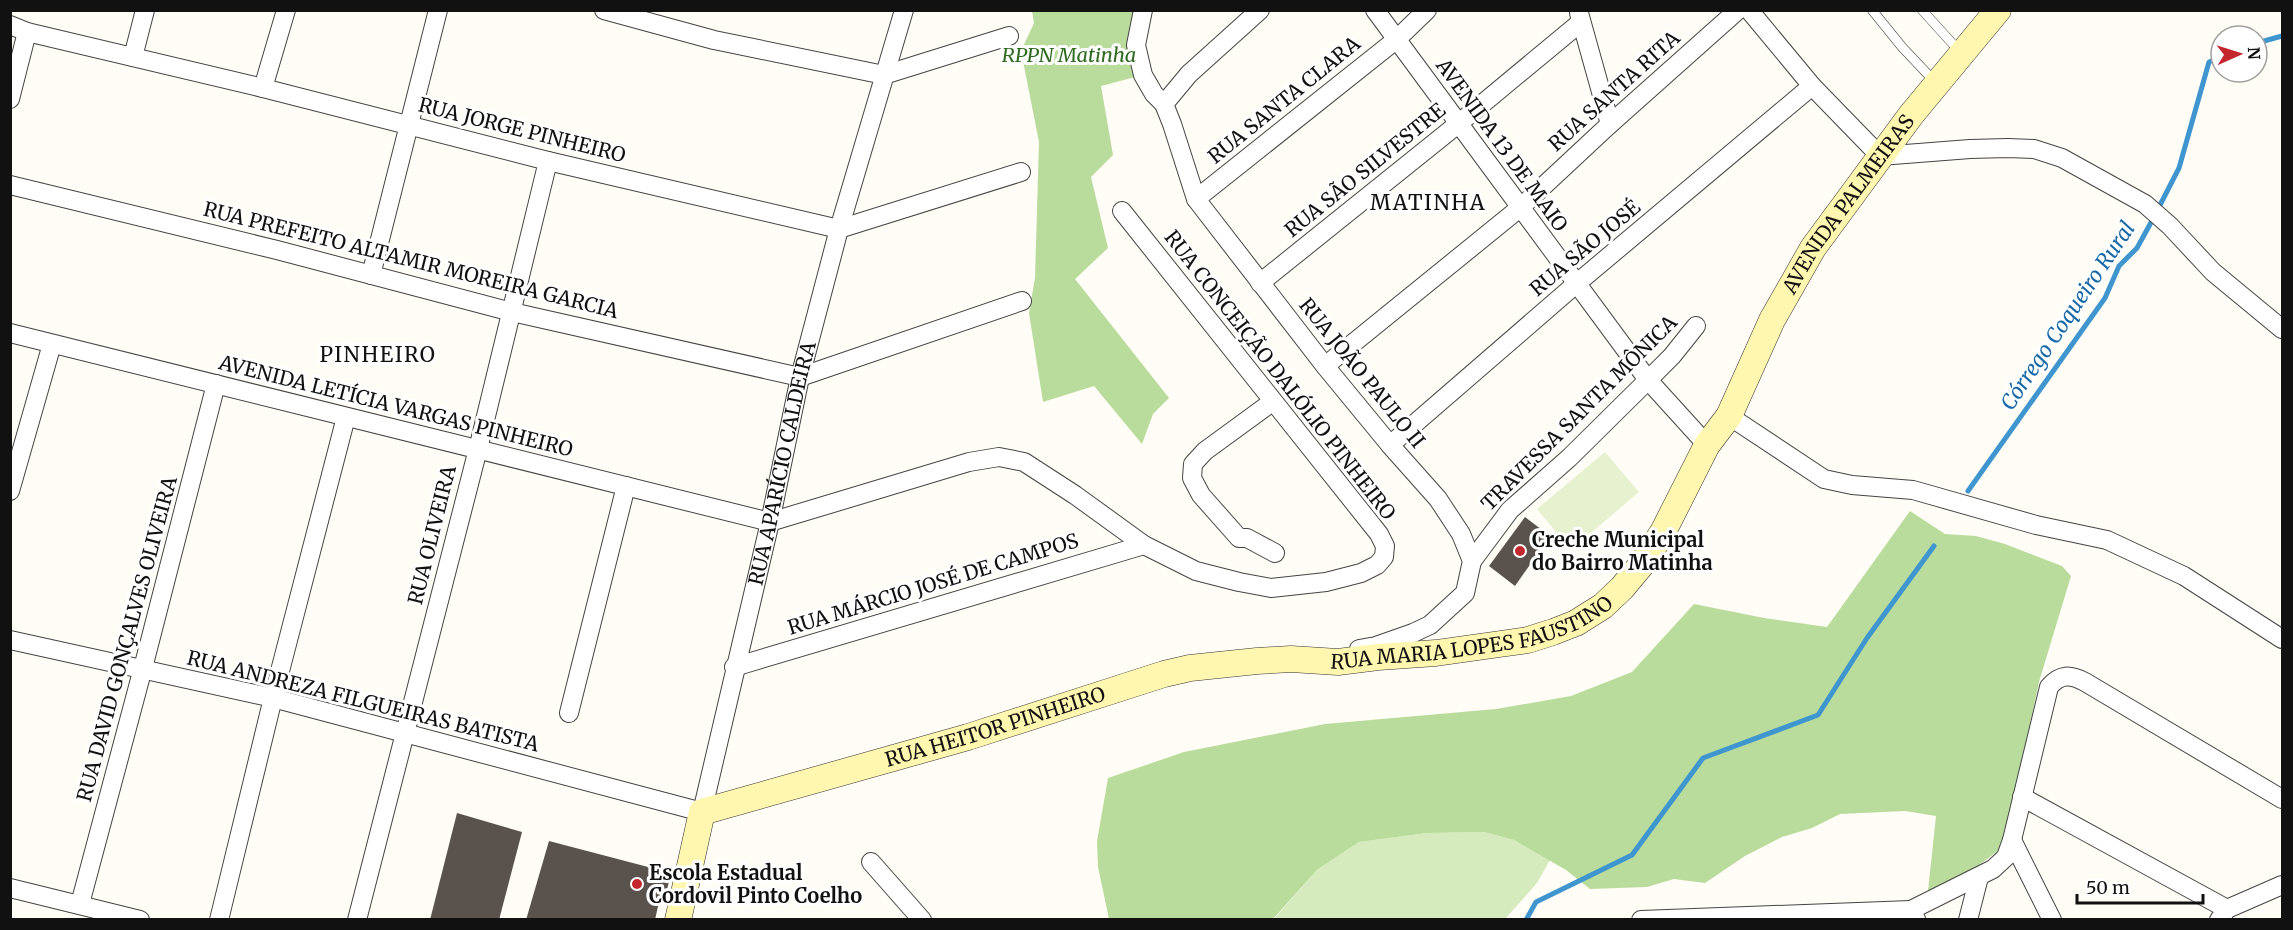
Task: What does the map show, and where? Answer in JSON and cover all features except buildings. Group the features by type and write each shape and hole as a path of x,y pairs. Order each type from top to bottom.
{"street":[{"path":"133,57 145,10"},
{"path":"263,88 286,10"},
{"path":"371,275 438,10"},
{"path":"604,10 714,40 884,75 1009,36"},
{"name":"RUA APARÍCIO CALDEIRA","path":"678,920 734,667 770,522 800,377 839,229 904,10"},
{"name":"RUA JOÃO PAULO II","path":"1143,10 1136,45 1143,75 1154,94 1164,104 1196,200 1325,366 1438,499 1461,534 1472,561"},
{"path":"1164,104 1189,74 1260,10"},
{"name":"AVENIDA 13 DE MAIO","path":"1375,10 1648,380 1707,445"},
{"name":"RUA SANTA CLARA","path":"1196,200 1397,39 1427,10"},
{"name":"RUA SANTA RITA","path":"1325,366 1521,207 1738,10"},
{"path":"1749,10 1812,86 1880,156 1970,148 2034,149 2062,158 2145,204 2170,226 2213,272 2283,329"},
{"name":"AVENIDA PALMEIRAS","path":"1730,416 1772,320 1813,248 1880,156 1998,10"},
{"path":"1580,16 1610,124"},
{"name":"RUA SÃO SILVESTRE","path":"1260,284 1458,124 1580,16"},
{"path":"10,99 19,28"},
{"name":"RUA JORGE PINHEIRO","path":"19,28 548,161 839,229"},
{"name":"RUA SÃO JOSÉ","path":"1390,445 1576,284 1812,86"},
{"name":"RUA OLIVEIRA","path":"357,920 478,449 548,161"},
{"path":"839,229 1021,172"},
{"name":"RUA PREFEITO ALTAMIR MOREIRA GARCIA","path":"10,185 266,247 512,312 800,377"},
{"name":"RUA CONCEIÇÃO DALÓLIO PINHEIRO","path":"770,522 969,462 999,457 1024,462 1144,545 1196,571 1271,588 1326,582 1361,573 1377,565 1384,557 1385,546 1379,534 1122,211"},
{"path":"800,377 1022,301"},
{"name":"TRAVESSA SANTA MÔNICA","path":"1472,561 1510,510 1569,458 1648,380 1672,356 1696,326"},
{"name":"AVENIDA LETÍCIA VARGAS PINHEIRO","path":"10,333 770,522"},
{"path":"10,491 52,344"},
{"name":"RUA DAVID GONÇALVES OLIVEIRA","path":"80,904 144,668 216,384"},
{"path":"1272,402 1205,451 1192,464 1192,478 1202,495 1239,538 1247,538 1275,553"},
{"path":"1730,416 1824,479 1852,485 1913,490 2036,525 2107,540 2184,576 2283,639"},
{"name":"RUA MARIA LOPES FAUSTINO","path":"1291,659 1338,662 1436,653 1528,640 1576,623 1603,606 1642,564 1663,532 1707,445 1730,416"},
{"path":"219,920 273,698 346,417"},
{"path":"569,713 626,486"},
{"name":"RUA MÁRCIO JOSÉ DE CAMPOS","path":"734,667 1144,545"},
{"path":"1291,659 1376,646 1430,625 1465,592 1472,561"},
{"name":"RUA ANDREZA FILGUEIRAS BATISTA","path":"10,640 273,698 702,812"},
{"name":"RUA HEITOR PINHEIRO","path":"702,812 968,737 1164,674 1190,668 1291,659"},
{"path":"1641,920 1913,915 1993,869 2006,857 2012,840 2049,687 2055,680 2064,676 2074,676 2283,799"},
{"path":"2022,797 2223,914 2283,885"},
{"path":"2012,840 2052,920"},
{"path":"871,862 922,920"},
{"path":"1968,920 1979,877"},
{"path":"10,888 140,920"}],"lane":[{"path":"1872,10 1902,47 1937,84"},
{"path":"1922,10 1962,54"}],"green space":[{"name":"RPPN Matinha","path":"1032,11 1143,11 1143,75 1101,86 1113,155 1091,177 1108,248 1075,279 1169,398 1153,414 1142,444 1094,386 1043,402 1029,313 1035,278 1039,142 1021,51 1034,23"},
{"path":"1605,452 1639,492 1571,550 1537,509"},
{"path":"1910,511 1945,534 1976,536 2005,544 2062,566 2071,576 2039,682 2016,790 1999,850 1970,872 1928,891 1936,816 1905,811 1840,814 1812,828 1782,837 1745,856 1705,883 1674,879 1647,887 1590,889 1566,870 1514,840 1484,832 1427,833 1359,842 1317,870 1273,919 1109,919 1098,867 1097,841 1108,778 1184,752 1325,724 1496,709 1571,696 1632,672 1694,604 1764,618 1827,627"},
{"path":"1484,832 1514,840 1550,860 1537,883 1505,919 1273,920 1317,870 1359,842 1427,833"}],"waterway":[{"name":"Córrego Coqueiro Rural","path":"2269,40 2282,36"},
{"name":"Córrego Coqueiro Rural","path":"2158,209 2179,168 2209,62"},
{"name":"Córrego Coqueiro Rural","path":"1968,491 2105,298 2119,266 2137,248 2154,217"},
{"name":"Córrego Coqueiro Rural","path":"1526,920 1536,902 1632,855 1703,758 1818,715 1867,638 1934,546"}],"place":[{"name":"Creche Municipal do Bairro Matinha","path":"1520,551"},
{"name":"Escola Estadual Cordovil Pinto Coelho","path":"637,884"}],"district":[{"name":"MATINHA","path":"1428,203"},
{"name":"PINHEIRO","path":"378,355"}]}
